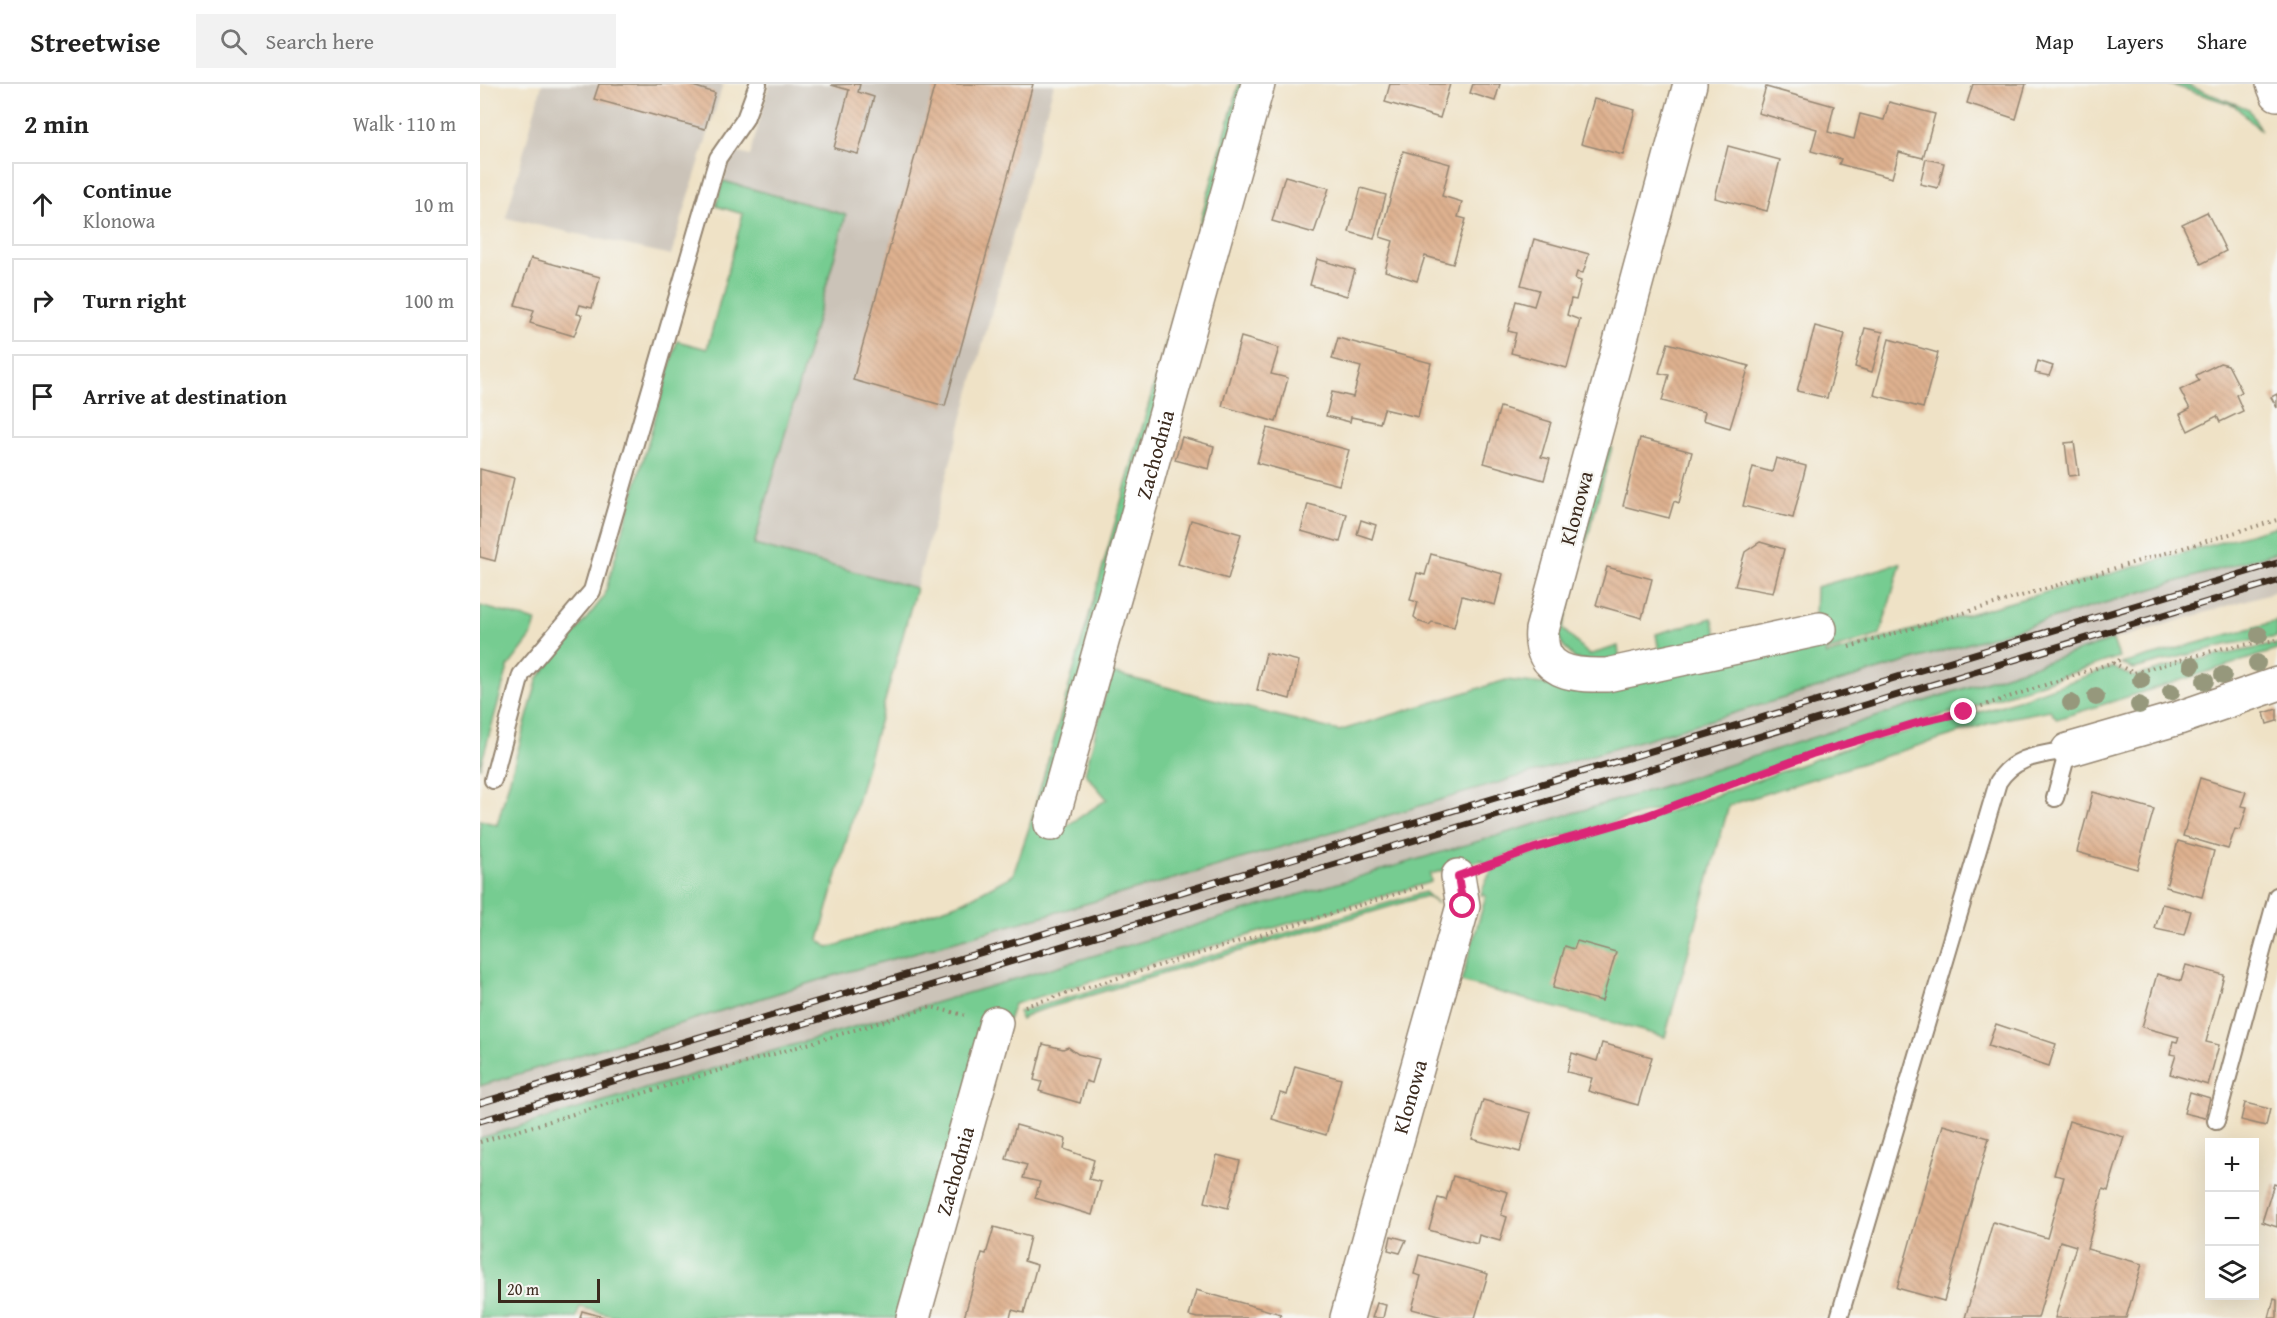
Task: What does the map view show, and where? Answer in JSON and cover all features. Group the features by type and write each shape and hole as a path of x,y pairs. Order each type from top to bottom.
{"street":[{"name":"Zachodnia","path":"1051,824 1258,84"},
{"name":"Klonowa","path":"1690,84 1542,630 1542,646 1548,661 1560,669 1581,675 1614,675 1820,629"},
{"path":"2273,84 2277,94"},
{"path":"2068,750 2179,718 2277,684"},
{"name":"Klonowa","path":"1347,1318 1463,906 1458,876"},
{"name":"Zachodnia","path":"913,1318 996,1023"}],"lane":[{"path":"493,780 521,675 592,591 718,158 745,119 758,84"},
{"path":"1839,1318 1998,782 2011,765 2021,760 2068,750 2055,798"},
{"path":"2216,1121 2277,896"}],"path":[{"path":"1820,629 1826,654 2277,520"},
{"path":"2113,663 2134,673 2223,648 2277,640"},
{"path":"480,1142 931,1007 996,1023 1008,1018 1018,1008 1458,876 1535,848 1646,816 1812,754 1920,722 1964,712 2120,660"}],"shaded area":[{"path":"542,84 723,84 671,255 506,218"},
{"path":"769,84 1054,84 916,588 753,546 846,216 723,181 732,151 750,156"},
{"path":"2277,552 2277,591 2113,640 1654,789 480,1138 480,1086 836,975"}],"green space":[{"path":"1239,84 1247,84 1056,833 1107,799 1085,773 1111,673 1339,731 1506,680 1587,689 1821,638 1826,655 2277,526 2277,552 1187,875 836,975 480,1086 480,820 497,825 538,678 604,597 677,341 707,349 743,214 716,206 723,181 846,215 754,545 916,588 819,940 829,948 965,901 1013,875 1029,828"},
{"path":"2169,84 2184,84 2249,109 2261,131 2234,105"},
{"path":"1612,447 1563,629 1589,655 1618,646 1620,665 1575,659 1562,644 1556,627 1602,449"},
{"path":"1901,563 1880,635 1827,651 1820,621 1815,621 1816,587"},
{"path":"480,606 536,621 531,637 508,667 480,768"},
{"path":"1712,618 1720,644 1660,657 1656,634"},
{"path":"2277,621 2277,637 2229,644 2134,669 2121,664"},
{"path":"2113,640 2119,657 1968,708 1805,754 1667,807 1529,846 1485,864 1483,860 1430,874 1431,882 1014,1004 898,1318 623,1318 580,1307 576,1318 480,1318 480,1138 1654,789"},
{"path":"2277,644 2277,650 2057,719 2050,710 2003,719 1729,805 1665,1037 1461,982 1486,896 1481,895 1484,886 1493,870 1510,861 1690,805 1846,748 1991,709 2112,667 2133,677 2186,662"},
{"path":"1425,892 1438,904 1426,896 1031,1013 1021,1020 1019,1012"}],"building":[{"path":"599,84 694,84 693,86 715,93 705,129 594,99"},
{"path":"860,84 858,92 874,97 858,154 834,148 849,90 831,85"},
{"path":"935,84 1033,84 945,406 853,380"},
{"path":"1390,84 1450,84 1440,118 1385,102"},
{"path":"1473,84 1500,84 1495,101 1470,93"},
{"path":"1973,84 2026,84 2016,119 1967,103"},
{"path":"1766,87 1834,106 1828,132 1854,139 1860,114 1884,120 1889,102 1935,114 1923,158 1899,152 1892,178 1839,164 1841,159 1811,151 1817,129 1758,113"},
{"path":"1594,99 1635,110 1623,155 1581,144"},
{"path":"1728,146 1780,160 1767,211 1715,198"},
{"path":"1403,151 1450,164 1442,196 1462,202 1458,217 1466,219 1453,264 1425,256 1417,281 1385,271 1393,241 1380,237"},
{"path":"1926,159 1944,163 1938,188 1920,184"},
{"path":"1285,176 1329,188 1314,233 1272,221"},
{"path":"1361,188 1386,195 1374,239 1349,232"},
{"path":"2207,212 2226,251 2201,264 2182,224"},
{"path":"1534,239 1589,254 1583,273 1577,272 1575,279 1581,281 1576,300 1571,299 1567,315 1580,320 1567,368 1511,353 1516,333 1508,331 1516,301 1534,306 1539,290 1521,285"},
{"path":"531,258 600,277 592,308 580,305 577,314 582,315 574,336 530,323 534,310 515,305"},
{"path":"1317,259 1355,270 1347,296 1310,285"},
{"path":"1815,326 1845,334 1827,398 1797,391"},
{"path":"1865,328 1883,332 1872,372 1855,367"},
{"path":"1241,337 1279,348 1271,374 1288,378 1276,422 1222,406"},
{"path":"1338,338 1431,363 1418,417 1384,409 1380,423 1351,417 1350,422 1326,416 1332,392 1353,397 1361,367 1332,359"},
{"path":"1889,339 1938,353 1923,408 1874,395"},
{"path":"1668,343 1749,366 1730,428 1703,420 1705,412 1662,401 1669,375 1659,373"},
{"path":"2038,361 2053,366 2049,376 2035,373"},
{"path":"2220,363 2228,365 2242,392 2236,395 2243,411 2220,422 2217,416 2188,431 2180,414 2190,409 2180,390 2199,381 2196,375"},
{"path":"2277,394 2277,408 2271,397"},
{"path":"1500,407 1551,422 1541,457 1550,459 1544,480 1484,463"},
{"path":"1267,428 1349,450 1339,485 1257,463"},
{"path":"1182,437 1214,446 1209,469 1175,460"},
{"path":"1640,438 1692,452 1679,503 1674,501 1669,518 1623,506"},
{"path":"2074,442 2079,475 2069,476 2065,443"},
{"path":"1776,458 1806,466 1793,518 1743,506 1753,467 1772,472"},
{"path":"480,469 514,478 495,561 480,557"},
{"path":"1308,504 1347,514 1340,542 1301,531"},
{"path":"1191,520 1241,534 1228,579 1178,564"},
{"path":"1361,520 1376,525 1372,539 1357,534"},
{"path":"1760,542 1784,549 1773,593 1735,586 1745,552"},
{"path":"1431,554 1503,574 1495,605 1462,596 1454,627 1420,622 1414,617 1418,602 1410,600 1417,573 1425,575"},
{"path":"1607,567 1652,579 1642,618 1596,605"},
{"path":"1266,653 1299,661 1290,699 1257,690"},
{"path":"2277,709 2277,721 2267,724 2264,713"},
{"path":"2200,778 2246,792 2241,806 2247,807 2240,830 2235,829 2228,849 2183,836"},
{"path":"2093,792 2154,809 2137,869 2077,852"},
{"path":"2178,841 2214,851 2202,897 2166,887"},
{"path":"2162,904 2191,911 2184,935 2155,929"},
{"path":"1577,941 1616,952 1602,1001 1553,988 1565,946 1574,949"},
{"path":"2186,965 2224,975 2206,1042 2219,1045 2208,1085 2170,1074 2176,1055 2170,1054 2173,1041 2177,1042 2179,1037 2142,1027 2157,974 2181,981"},
{"path":"1996,1024 2056,1044 2049,1066 1988,1046"},
{"path":"1602,1043 1652,1057 1638,1105 1588,1091 1592,1078 1567,1072 1572,1053 1597,1061"},
{"path":"1043,1044 1063,1049 1068,1047 1078,1054 1099,1059 1092,1083 1086,1081 1080,1103 1039,1091 1042,1082 1034,1080"},
{"path":"1295,1066 1341,1079 1326,1135 1272,1119 1280,1093 1287,1095"},
{"path":"2190,1092 2210,1098 2205,1118 2184,1113"},
{"path":"1483,1100 1531,1113 1520,1152 1472,1139"},
{"path":"2245,1103 2270,1109 2266,1126 2241,1120"},
{"path":"2069,1121 2124,1137 2108,1191 2103,1189 2087,1249 2142,1264 2126,1318 2055,1318 2076,1246 2060,1241 2038,1318 1965,1318 1993,1222 2047,1238 2064,1177 2054,1175"},
{"path":"1016,1125 1066,1139 1064,1149 1094,1160 1089,1179 1101,1182 1092,1215 1035,1198 1040,1182 1023,1178 1027,1165 1006,1159"},
{"path":"1943,1125 1989,1138 1944,1301 1897,1288"},
{"path":"1217,1155 1240,1161 1228,1208 1205,1202"},
{"path":"1453,1176 1508,1192 1501,1215 1507,1217 1500,1241 1479,1235 1477,1244 1429,1230 1438,1198 1446,1200"},
{"path":"2274,1184 2277,1185 2277,1227 2262,1222"},
{"path":"994,1227 1030,1237 1024,1261 1037,1265 1024,1313 1012,1310 1010,1318 964,1318 982,1253 986,1254"},
{"path":"1391,1236 1406,1240 1400,1253 1388,1250"},
{"path":"1419,1255 1488,1274 1475,1318 1446,1318 1412,1309 1421,1276 1414,1274"},
{"path":"1196,1290 1281,1314 1280,1318 1198,1318 1189,1316"},
{"path":"2274,1299 2277,1300 2277,1318 2269,1318"},
{"path":"1377,1303 1386,1305 1383,1318 1372,1318"},
{"path":"582,1311 604,1317 604,1318 580,1318"}],"railway":[{"path":"480,1103 2277,563"},
{"path":"480,1121 2277,581"}],"route":[{"path":"1463,906 1458,876 1535,848 1646,816 1812,754 1920,722 1964,712"}]}
